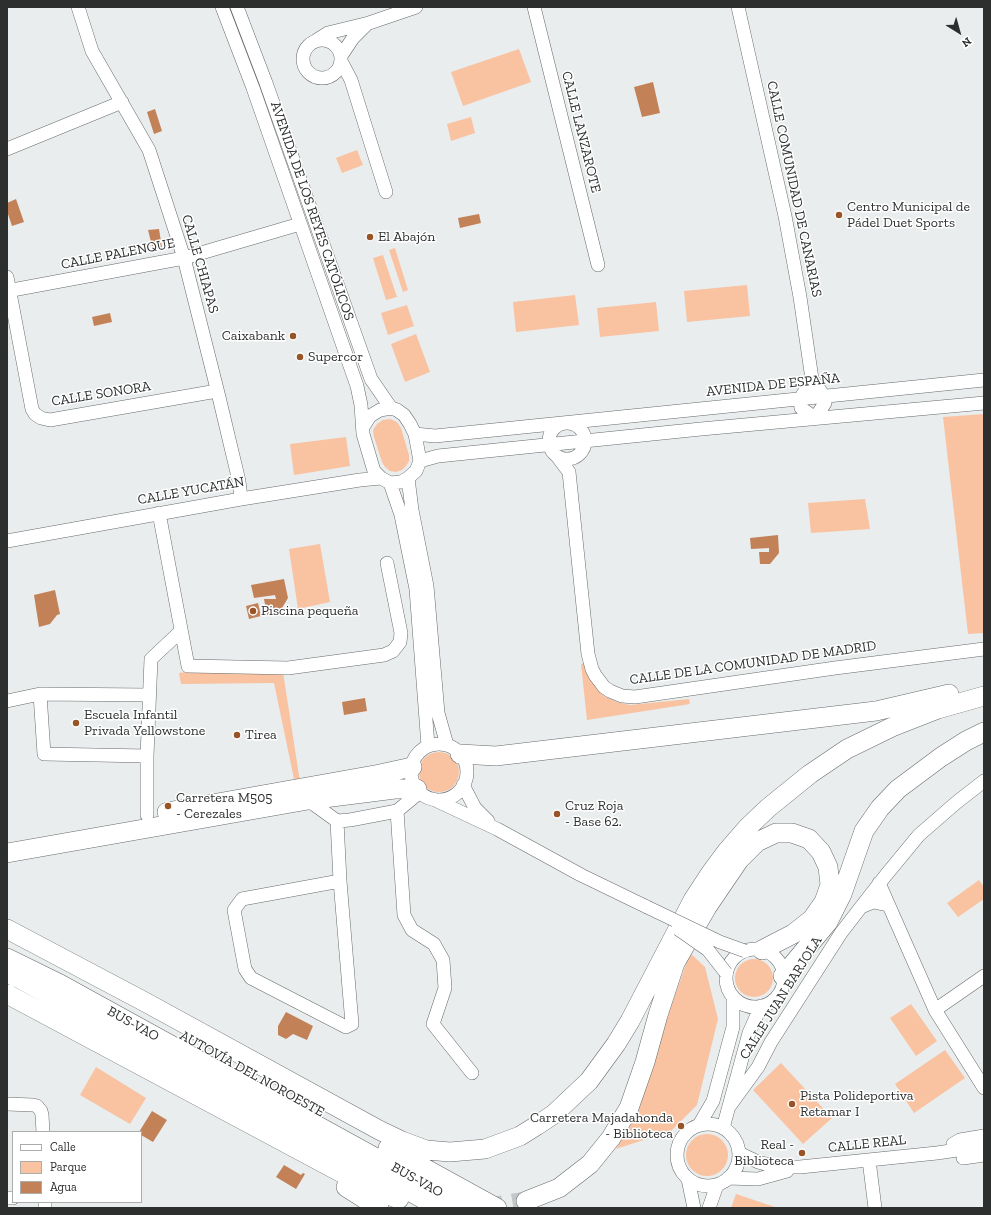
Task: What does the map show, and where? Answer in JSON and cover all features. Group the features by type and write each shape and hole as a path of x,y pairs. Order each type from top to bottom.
{"highway":[{"path":"454,750 496,756 876,710 984,687"},
{"path":"7,929 131,994 373,1127 402,1141 426,1150 450,1152 485,1149 520,1136 536,1126 554,1114 589,1081 613,1049 626,1027 693,900 710,874 732,845 768,808 810,774 847,749 892,727 938,708 984,696"},
{"path":"526,1201 559,1188 590,1164 611,1138 628,1108 645,1062 658,1015 685,937 701,905 718,878 735,856 774,812 814,782 854,759 898,738 949,717 984,708"},
{"path":"783,976 828,922 842,894 864,831 880,808 898,789 940,757 984,732"},
{"path":"7,841 412,767"},
{"path":"7,853 308,800 395,789 418,791"},
{"path":"132,830 216,803"},
{"path":"676,963 707,907 739,860 757,842 776,832 792,833 808,839 821,852 828,866 830,885 824,902 812,919 793,934 754,950"},
{"name":"AUTOVÍA DEL NOROESTE","path":"7,941 497,1208"},
{"name":"BUS-VAO","path":"7,958 60,984 467,1208"},
{"name":"AUTOVÍA DEL NOROESTE","path":"7,973 440,1208"},
{"path":"7,994 370,1188 399,1199"},
{"path":"273,1137 303,1159 379,1208"}],"street":[{"name":"CALLE CHIAPAS","path":"78,7 92,51 149,150 184,258 239,481 241,499"},
{"name":"AVENIDA DE LOS REYES CATÓLICOS","path":"222,7 253,88 356,386 362,406 363,427"},
{"name":"AVENIDA DE LOS REYES CATÓLICOS","path":"237,7 371,379 391,408"},
{"path":"369,23 353,38 341,59 337,70 333,74 328,77 317,77 307,72 303,61 303,56 308,46 312,42 328,33 369,23 416,7"},
{"name":"CALLE LANZAROTE","path":"534,7 598,265"},
{"name":"CALLE COMUNIDAD DE CANARIAS","path":"738,7 785,216 800,297 812,379 824,396"},
{"path":"312,42 317,40 328,41 337,48 351,80 386,192"},
{"path":"333,74 351,80"},
{"path":"7,149 122,102"},
{"name":"CALLE PALENQUE","path":"8,290 184,258 300,224"},
{"name":"CALLE SONORA","path":"7,277 8,290 32,409 35,414 41,418 50,420 217,391"},
{"path":"812,379 800,399 801,408 815,418"},
{"name":"AVENIDA DE ESPAÑA","path":"415,434 435,436 984,380"},
{"path":"815,418 825,403 824,396"},
{"path":"420,461 438,456 815,418 984,403"},
{"path":"385,480 401,482 416,471 420,461 415,434 410,424 404,415 391,408 380,410 370,416 363,427 363,434 374,471 385,480 401,515 416,589 428,746"},
{"path":"565,423 571,423 581,430 585,441 582,451 569,472 549,445 549,439 554,428 559,424 565,423"},
{"path":"557,456 568,459 579,455"},
{"name":"CALLE DE LA COMUNIDAD DE MADRID","path":"569,472 588,654 595,675 604,687 610,691 622,696 635,698 835,668 984,649"},
{"path":"408,478 412,510 426,586 438,713 454,750 464,760 467,771 463,785 459,791 447,798 433,799"},
{"name":"CALLE YUCATÁN","path":"7,541 241,499 360,480 385,480"},
{"path":"160,513 188,666 288,668 384,655 393,651 400,642 401,633 387,563"},
{"path":"147,815 147,756 151,659 181,631"},
{"path":"7,701 40,694 149,695"},
{"path":"40,694 44,754 147,756"},
{"path":"454,750 437,744 428,746 420,751 415,758 411,775 418,791 426,797 497,829 581,875 720,942 769,953 779,963 782,969 783,984 780,992 769,1003 755,1007 743,1004 733,997 727,986 726,973 732,959 754,950"},
{"name":"CALLE JUAN BARJOLA","path":"729,1107 758,1067 771,1042 841,933 879,883 919,835 984,781"},
{"path":"463,785 475,808 497,829"},
{"path":"308,800 338,821 397,811 418,791"},
{"path":"397,811 404,915 412,930 434,944 442,960 445,988 433,1024 472,1073"},
{"path":"7,862 150,834 199,820"},
{"path":"338,821 340,881 352,1024 346,1027 251,978 245,969 234,910 242,899 340,881"},
{"path":"879,883 935,1010 984,1088"},
{"path":"861,907 873,902 888,905"},
{"path":"647,907 708,950 726,973"},
{"path":"935,1010 984,976"},
{"path":"699,1125 713,1101 733,1027 733,997"},
{"path":"723,1128 749,1033 761,1006"},
{"path":"7,1104 33,1105 39,1108 42,1115 42,1131"},
{"path":"699,1125 716,1125 723,1128 731,1135 736,1143 739,1153 738,1162 734,1171 722,1181 704,1186 688,1179 681,1170 677,1160 678,1149 682,1138 689,1130 699,1125"},
{"name":"CALLE REAL","path":"938,1153 960,1140 984,1136"},
{"name":"CALLE REAL","path":"739,1153 758,1162 777,1167 800,1167 938,1153 984,1146"},
{"name":"CALLE REAL","path":"938,1153 960,1158 984,1155"},
{"path":"869,1160 871,1206"},
{"name":"CALLE REAL","path":"722,1181 758,1179 800,1167"},
{"path":"688,1179 694,1208"},
{"path":"709,1208 722,1181"}],"green space":[{"path":"519,49 531,82 463,106 451,72"},
{"path":"471,117 475,133 451,141 447,124"},
{"path":"357,150 363,165 342,173 336,158"},
{"path":"395,248 408,290 403,292 389,250"},
{"path":"383,255 397,297 386,300 373,258"},
{"path":"747,285 750,316 687,322 684,291"},
{"path":"575,295 579,325 516,332 513,302"},
{"path":"656,302 659,331 600,337 597,308"},
{"path":"407,305 414,326 388,335 381,313"},
{"path":"416,334 430,372 405,382 391,344"},
{"path":"984,414 984,633 968,634 943,417"},
{"path":"390,419 397,422 401,428 409,455 409,461 406,466 402,470 396,472 390,471 382,462 373,430 377,424 383,420"},
{"path":"346,437 350,466 294,475 290,444"},
{"path":"865,499 870,529 811,533 808,503"},
{"path":"320,544 330,602 298,609 289,549"},
{"path":"584,663 595,686 604,696 617,702 630,705 689,699 690,704 587,720 581,664"},
{"path":"283,672 300,782 294,779 274,683 181,684 179,673"},
{"path":"439,752 447,754 453,758 457,764 459,772 457,780 453,786 447,790 439,792 431,790 425,786 421,780 419,772 421,764 425,758 431,754"},
{"path":"979,880 984,887 984,899 958,917 947,903"},
{"path":"690,953 705,967 718,1019 697,1105 671,1131 616,1149 637,1114 669,1012"},
{"path":"754,959 767,965 773,978 767,991 754,997 741,991 735,978 741,965"},
{"path":"911,1004 937,1041 916,1056 890,1018"},
{"path":"945,1050 965,1078 914,1113 895,1084"},
{"name":"Pista Polideportiva Retamar I","path":"781,1063 832,1118 803,1144 753,1090"},
{"path":"96,1067 146,1098 130,1124 80,1095"},
{"path":"703,1134 711,1134 719,1137 725,1143 728,1155 725,1167 719,1173 711,1176 703,1176 695,1173 689,1167 686,1159 686,1151 689,1143 695,1137"},
{"path":"736,1194 778,1208 731,1208"}],"water":[{"path":"653,82 660,113 642,117 634,87"},
{"path":"155,109 162,131 154,134 147,112"},
{"path":"16,199 24,222 12,226 7,211 7,203"},
{"path":"479,214 481,223 460,228 458,218"},
{"path":"159,229 162,248 153,250 148,230"},
{"path":"110,313 112,322 94,326 92,317"},
{"path":"778,535 779,553 770,564 760,564 759,552 769,552 769,548 751,549 750,538"},
{"path":"284,579 288,598 279,613 267,615 264,599 276,599 275,595 254,598 251,585"},
{"path":"55,590 60,614 57,615 50,624 39,627 34,595"},
{"name":"Piscina pequeña","path":"258,603 261,616 249,619 246,606"},
{"path":"365,698 367,711 344,715 342,702"},
{"path":"286,1012 313,1026 307,1040 293,1034 286,1039 278,1035 278,1026"},
{"path":"152,1111 167,1120 153,1142 142,1136 142,1131 140,1131"},
{"path":"284,1165 301,1175 303,1173 305,1174 296,1189 276,1177"}],"tunnel":[{"path":"484,1208 526,1201"}],"place":[{"name":"Centro Municipal de Pádel Duet Sports","path":"839,215"},
{"name":"El Abajón","path":"370,237"},
{"name":"Caixabank","path":"293,336"},
{"name":"Supercor","path":"300,357"},
{"name":"Piscina pequeña","path":"253,611"},
{"name":"Escuela Infantil Privada Yellowstone","path":"76,723"},
{"name":"Tirea","path":"237,735"},
{"name":"Carretera M505 - Cerezales","path":"168,806"},
{"name":"Cruz Roja - Base 62.","path":"557,814"},
{"name":"Pista Polideportiva Retamar I","path":"792,1104"},
{"name":"Carretera Majadahonda - Biblioteca","path":"681,1126"},
{"name":"Real - Biblioteca","path":"802,1153"}]}
